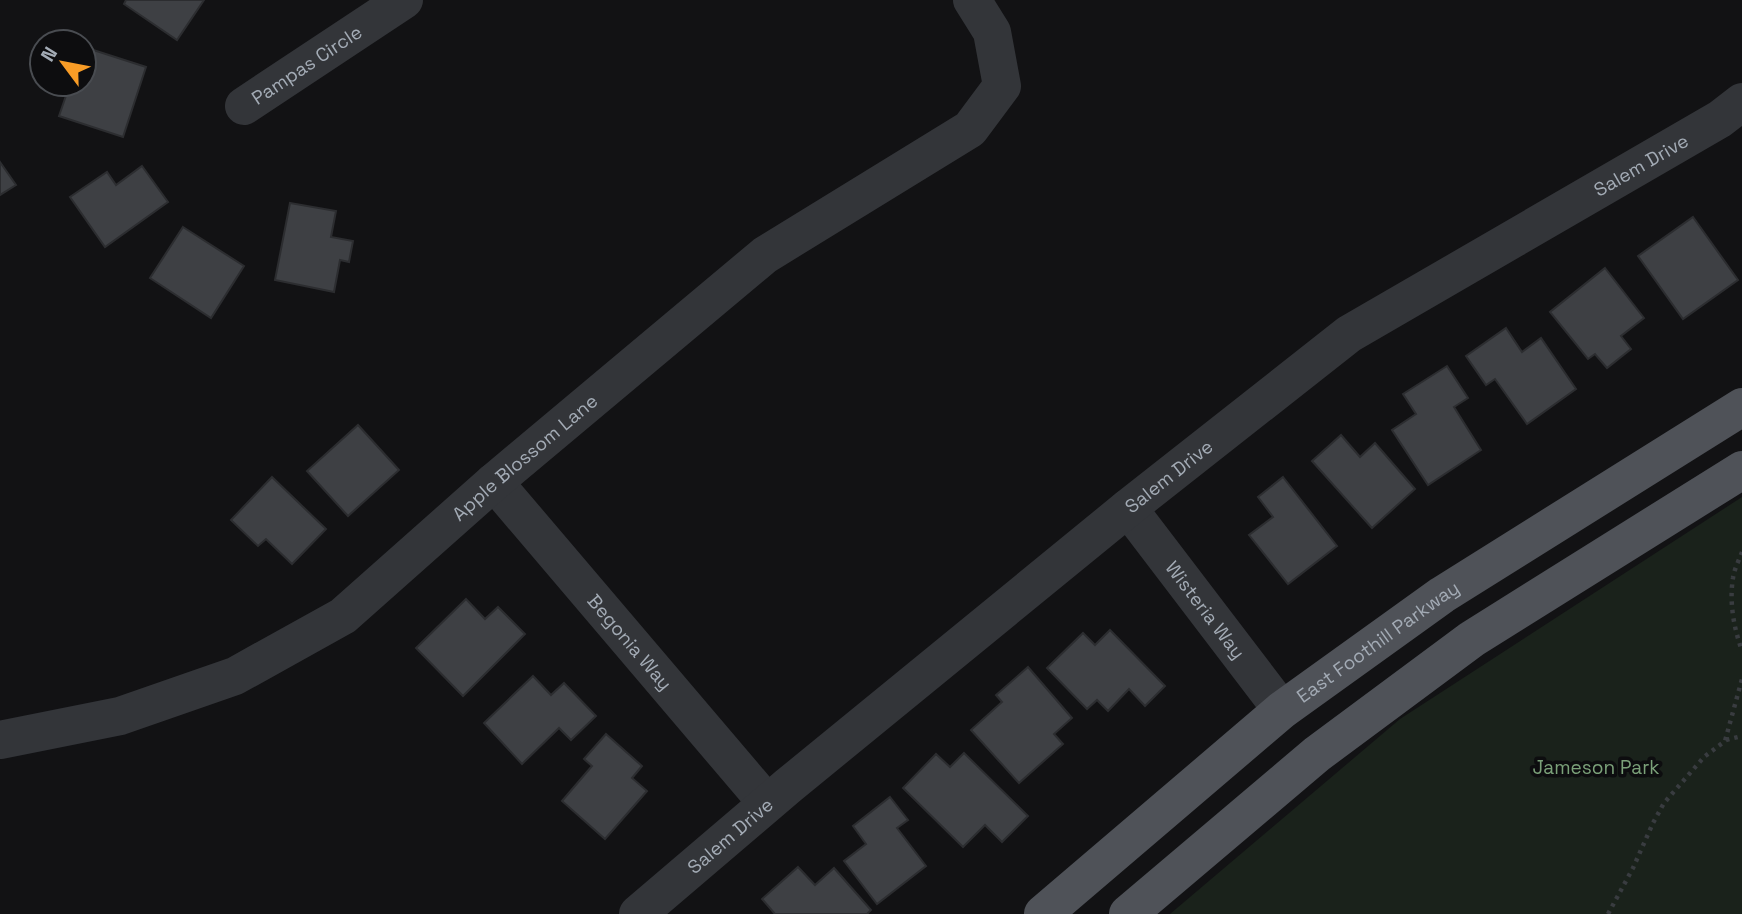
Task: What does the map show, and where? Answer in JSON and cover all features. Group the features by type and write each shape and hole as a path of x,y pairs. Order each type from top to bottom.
{"main road":[{"name":"East Foothill Parkway","path":"1043,914 1282,710 1442,595 1742,407"},
{"path":"1128,914 1317,754 1472,639 1742,470"}],"street":[{"name":"Pampas Circle","path":"244,107 404,0"},
{"name":"Apple Blossom Lane","path":"0,740 120,716 234,676 343,615 494,482 765,255 970,129 1002,86 992,32 972,0"},
{"name":"Salem Drive","path":"638,914 767,803 1128,508 1349,334 1720,119 1742,102"},
{"name":"Begonia Way","path":"494,482 767,803"},
{"name":"Wisteria Way","path":"1128,508 1282,710"}],"path":[{"path":"1742,552 1733,576 1732,606 1736,634 1742,651"},
{"path":"1725,741 1742,678"},
{"path":"1608,914 1664,803 1704,757 1725,741 1742,736"}],"green space":[{"name":"Jameson Park","path":"1742,497 1742,914 1170,914 1400,719"}],"building":[{"path":"126,0 204,0 177,40 124,4"},
{"path":"98,52 146,67 123,137 59,116 65,98 98,98"},
{"path":"0,162 16,185 0,195"},
{"path":"142,166 168,202 105,247 70,197 107,172 116,185"},
{"path":"290,203 336,211 331,237 353,241 349,262 340,260 334,292 275,280"},
{"path":"1693,217 1738,280 1683,319 1638,256"},
{"path":"183,227 244,266 211,318 150,278"},
{"path":"1605,268 1644,318 1621,336 1631,349 1607,368 1595,354 1588,359 1550,312"},
{"path":"1506,328 1522,352 1541,338 1576,389 1527,424 1495,379 1486,385 1466,356"},
{"path":"1447,366 1468,398 1454,407 1481,450 1428,485 1392,430 1416,414 1403,394"},
{"path":"358,425 399,470 348,516 307,471"},
{"path":"1341,435 1360,457 1375,443 1415,489 1372,528 1312,461"},
{"path":"272,477 326,529 292,564 266,539 258,546 231,520"},
{"path":"1283,477 1337,546 1288,584 1249,535 1273,517 1258,497"},
{"path":"466,599 485,619 498,607 525,634 463,696 416,648"},
{"path":"1110,630 1165,686 1145,706 1129,689 1108,711 1097,700 1087,709 1047,668 1083,633 1095,645"},
{"path":"1028,667 1072,718 1054,734 1063,744 1019,783 971,730 1002,702 996,695"},
{"path":"533,676 551,695 564,683 596,716 571,740 559,728 522,764 484,723"},
{"path":"606,734 642,766 632,778 647,791 605,839 562,801 592,766 584,759"},
{"path":"964,753 1028,816 1002,842 985,825 963,847 903,788 936,754 950,767"},
{"path":"890,797 908,820 897,828 926,866 877,904 844,861 866,844 853,826"},
{"path":"798,867 815,885 834,868 871,910 867,914 775,914 762,899"}]}
